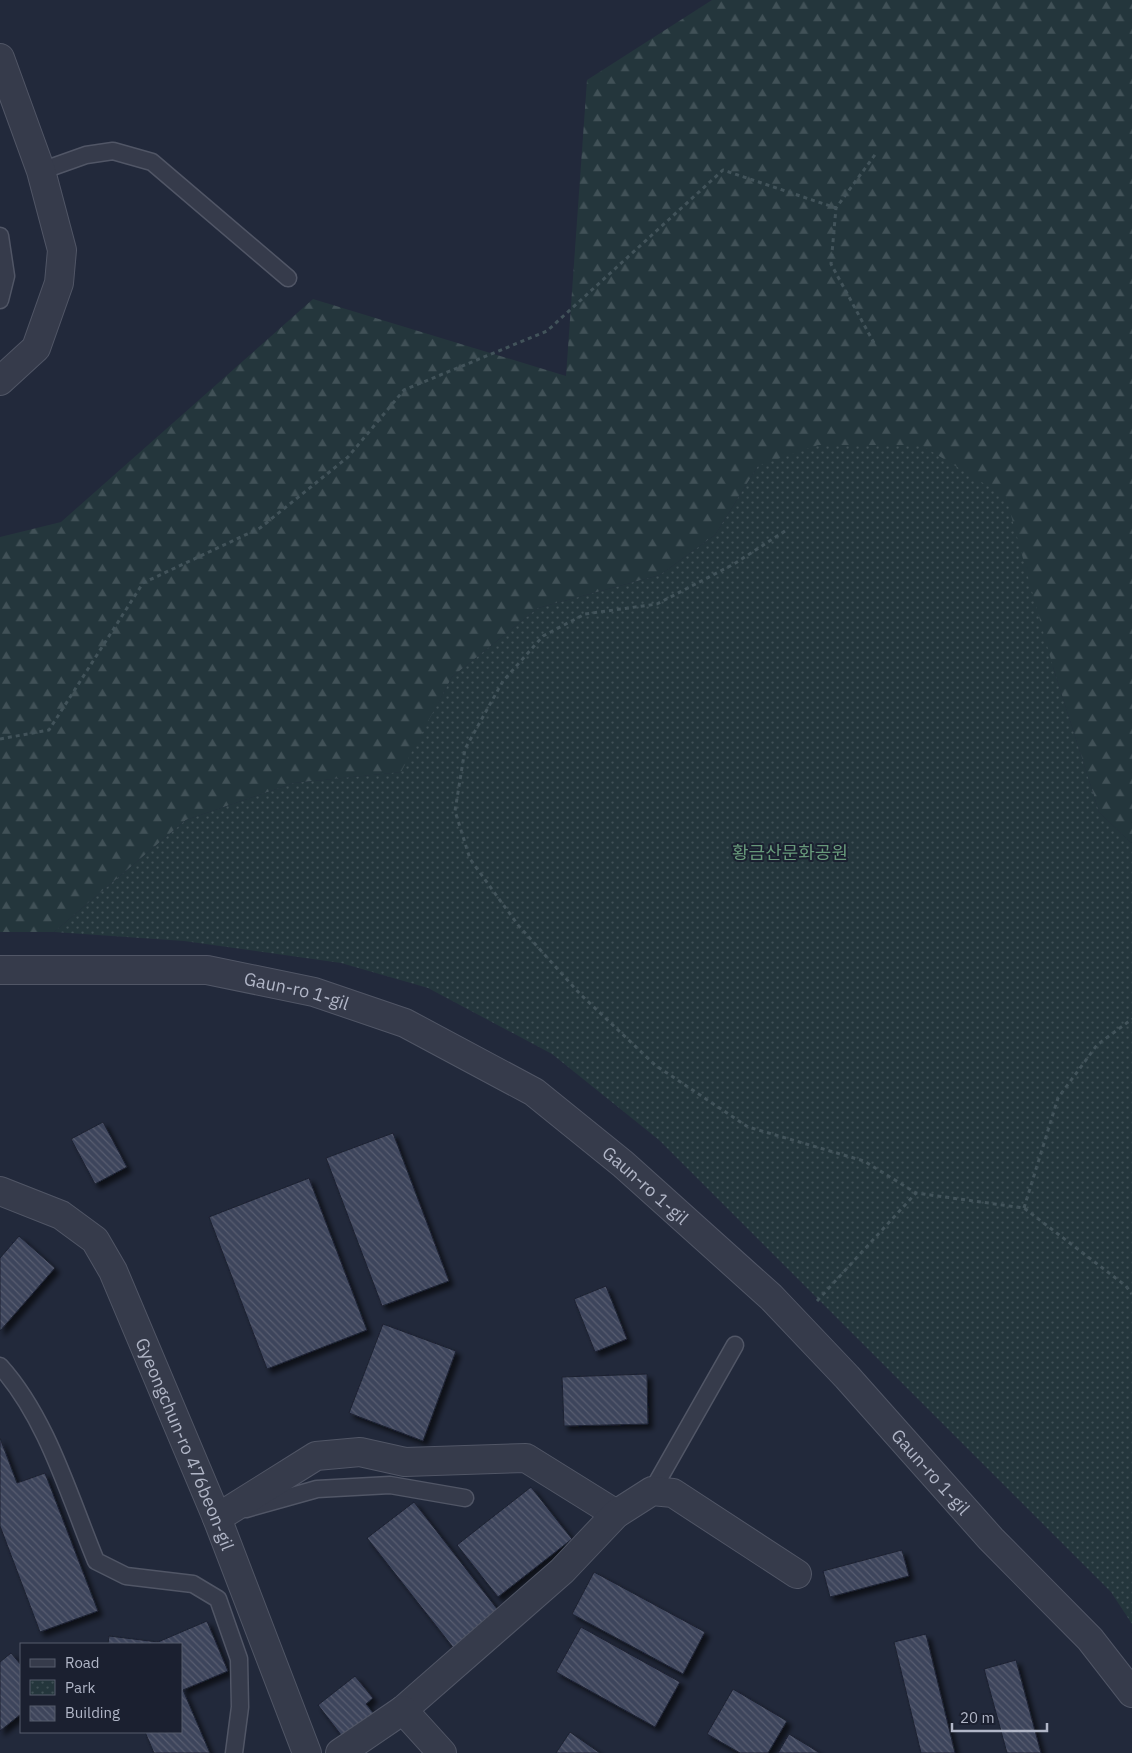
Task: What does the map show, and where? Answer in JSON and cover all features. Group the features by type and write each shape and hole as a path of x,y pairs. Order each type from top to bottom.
{"street":[{"path":"0,58 40,171 62,250 59,283 36,348 0,381"},
{"name":"Gaun-ro 1-gil","path":"0,970 207,970 314,992 405,1022 534,1092 623,1164 771,1297 991,1540 1090,1638 1132,1693"},
{"name":"Gyeongchun-ro 476beon-gil","path":"0,1191 61,1215 95,1240 113,1271 217,1518 307,1753"},
{"path":"217,1518 316,1456 360,1452 405,1462 526,1458 616,1514"},
{"path":"340,1753 403,1710 562,1571 616,1514 652,1491 673,1493 797,1574"},
{"path":"403,1710 442,1753"}],"lane":[{"path":"40,171 86,156 113,151 152,162 288,278"},
{"path":"0,236 6,276 0,300"},
{"path":"652,1491 734,1345"},
{"path":"0,1366 19,1387 36,1413 96,1561 126,1576 193,1584 218,1599 239,1659 240,1706 234,1753"},
{"path":"217,1518 317,1488 390,1485 466,1498"}],"path":[{"path":"874,343 831,264 836,208 877,152"},
{"path":"0,739 50,730 142,583 260,528 348,457 404,390 547,332 723,170 836,208"},
{"path":"785,531 734,564 658,604 585,614 543,636 503,681 465,749 455,811 470,859 518,925 580,994 655,1064 748,1127 864,1161 916,1193 1024,1208 1126,1286 1132,1294"},
{"path":"1024,1208 1058,1098 1097,1045 1132,1019"},
{"path":"796,1324 916,1193"},
{"path":"1126,1286 1132,1287"}],"green space":[{"path":"712,0 1132,0 1132,844 1099,812 1053,667 758,466 715,535 660,575 538,608 452,677 402,772 294,783 186,820 54,932 0,932 0,537 61,522 313,299 566,376 587,80"},
{"name":"황금산문화공원","path":"818,445 921,445 1006,497 1053,667 1099,812 1132,844 1132,1624 1111,1592 659,1140 552,1054 428,988 341,963 184,941 54,932 186,820 294,783 401,772 452,677 538,608 660,575 715,535 758,466"}],"building":[{"path":"103,1122 127,1167 95,1184 71,1139"},
{"path":"393,1133 449,1281 382,1306 326,1158"},
{"path":"309,1178 367,1330 267,1369 209,1217"},
{"path":"19,1236 55,1268 0,1331 0,1258"},
{"path":"606,1286 627,1339 595,1352 574,1299"},
{"path":"383,1324 456,1351 423,1441 349,1413"},
{"path":"647,1374 648,1424 564,1426 562,1377"},
{"path":"0,1438 17,1483 45,1473 98,1611 40,1632 0,1526"},
{"path":"531,1487 572,1539 498,1597 457,1545"},
{"path":"414,1502 505,1619 459,1655 367,1538"},
{"path":"902,1550 909,1576 830,1597 823,1571"},
{"path":"594,1572 705,1632 683,1674 572,1614"},
{"path":"207,1621 228,1671 183,1690 210,1753 154,1753 145,1733 182,1733 182,1643 108,1643 109,1636 158,1642"},
{"path":"581,1627 680,1682 655,1727 556,1672"},
{"path":"926,1634 955,1753 921,1753 894,1642"},
{"path":"11,1653 20,1664 20,1715 0,1731 0,1662"},
{"path":"1016,1660 1041,1753 1007,1753 984,1669"},
{"path":"355,1676 373,1698 366,1704 379,1720 348,1744 318,1705"},
{"path":"733,1689 787,1721 768,1753 740,1753 707,1734"},
{"path":"570,1732 600,1753 556,1753"},
{"path":"789,1734 820,1753 778,1753"}]}
